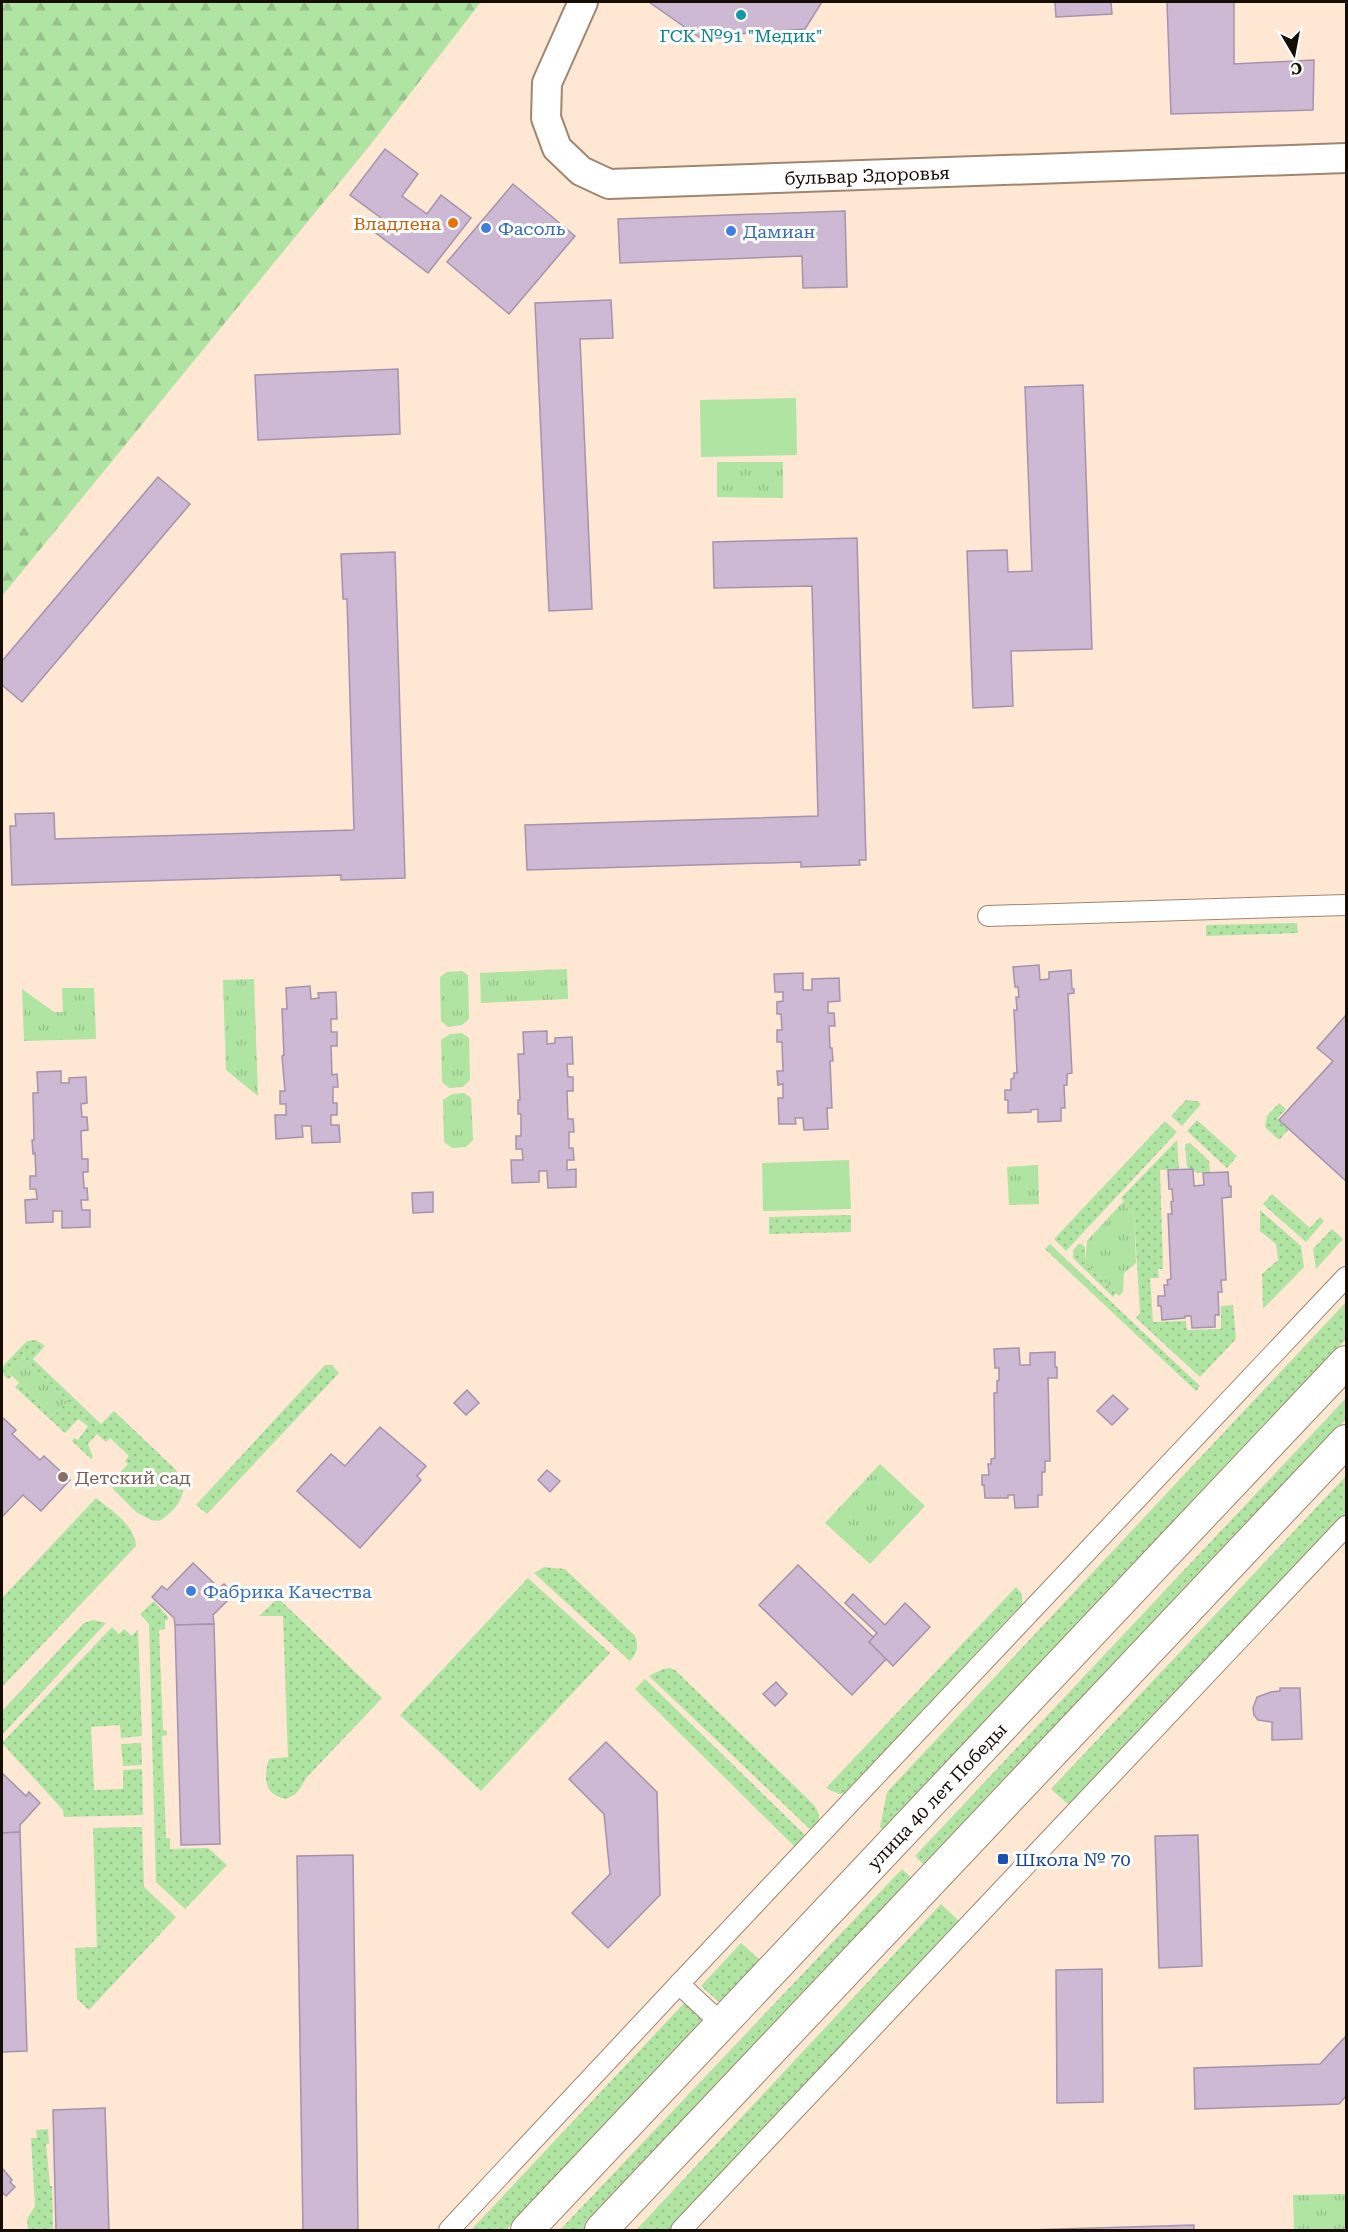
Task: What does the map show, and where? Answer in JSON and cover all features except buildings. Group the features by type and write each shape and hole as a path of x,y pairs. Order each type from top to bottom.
{"main road":[{"name":"улица 40 лет Победы","path":"527,2230 1347,1362"},
{"path":"601,2230 1347,1441"}],"street":[{"name":"бульвар Здоровья","path":"583,2 547,83 546,118 557,148 581,171 609,184 1347,158"},
{"path":"988,916 1347,905"},
{"path":"448,2230 1347,1277"},
{"path":"681,2230 1347,1526"},
{"path":"679,1984 722,2024"}],"green space":[{"path":"2,2 481,2 371,144 2,596"},
{"path":"796,398 797,455 701,457 700,400"},
{"path":"717,462 783,462 783,498 717,497"},
{"path":"1297,923 1298,933 1206,936 1206,925"},
{"path":"567,969 568,999 481,1003 480,973"},
{"path":"462,971 468,975 469,1019 462,1025 448,1027 441,1021 440,977 447,972"},
{"path":"254,979 258,1096 226,1070 223,980"},
{"path":"62,988 94,988 96,1039 24,1041 22,989 54,1012 63,1012"},
{"path":"462,1033 469,1038 470,1080 463,1087 449,1088 442,1082 441,1040 450,1034"},
{"path":"464,1093 471,1098 473,1140 466,1147 452,1148 444,1142 443,1100 452,1094"},
{"path":"1186,1100 1197,1101 1201,1104 1182,1126 1171,1116"},
{"path":"1279,1103 1286,1109 1277,1119 1289,1129 1279,1140 1265,1127 1267,1116"},
{"path":"1197,1120 1237,1156 1227,1168 1187,1131"},
{"path":"1165,1121 1177,1132 1066,1251 1054,1239"},
{"path":"1177,1140 1179,1169 1160,1170 1163,1269 1158,1269 1159,1278 1150,1278 1153,1322 1186,1321 1187,1330 1221,1329 1221,1306 1233,1305 1236,1339 1200,1377 1136,1318 1140,1313 1134,1214 1122,1203 1124,1201 1121,1198"},
{"path":"1190,1143 1209,1161 1210,1172 1198,1173 1187,1167 1185,1144"},
{"path":"849,1160 851,1209 763,1211 762,1163"},
{"path":"1038,1165 1039,1204 1009,1205 1007,1167"},
{"path":"1272,1194 1310,1228 1320,1217 1324,1221 1306,1242 1263,1204"},
{"path":"1122,1203 1134,1214 1136,1263 1124,1273 1123,1292 1119,1296 1085,1263 1087,1241"},
{"path":"1260,1210 1301,1246 1304,1267 1263,1309 1262,1274 1278,1260 1276,1244 1260,1231"},
{"path":"851,1215 851,1232 769,1234 769,1217"},
{"path":"1332,1229 1343,1239 1316,1269 1313,1249"},
{"path":"1080,1243 1085,1247 1085,1263 1116,1293 1113,1297 1073,1258 1073,1250"},
{"path":"1050,1244 1200,1386 1196,1391 1045,1249"},
{"path":"1346,1302 1346,1339 885,1831 880,1827 887,1792"},
{"path":"36,1340 45,1346 33,1359 101,1424 114,1411 176,1470 181,1481 182,1495 178,1504 165,1517 159,1521 151,1520 136,1512 113,1489 113,1480 128,1464 125,1461 129,1456 110,1438 106,1442 97,1434 88,1444 93,1457 91,1459 72,1441 74,1438 78,1440 88,1426 78,1419 65,1433 15,1387 19,1383 53,1416 68,1401 23,1357 8,1372 12,1376 8,1379 5,1376 4,1365 27,1341"},
{"path":"23,1357 68,1401 53,1416 8,1372"},
{"path":"325,1365 332,1365 339,1373 207,1514 196,1505"},
{"path":"1346,1398 1346,1419 925,1866 915,1856"},
{"path":"880,1464 925,1506 870,1564 825,1523"},
{"path":"1346,1476 1346,1516 1071,1807 1051,1789"},
{"path":"96,1498 127,1525 136,1546 2,1687 2,1598"},
{"path":"544,1567 565,1569 635,1636 637,1649 630,1661 534,1573"},
{"path":"528,1578 610,1653 481,1791 400,1715"},
{"path":"1016,1587 1022,1594 1022,1607 850,1793 839,1794 826,1788"},
{"path":"278,1598 382,1698 306,1778 298,1791 286,1799 273,1794 266,1779 269,1759 288,1757 283,1616 259,1616"},
{"path":"154,1601 168,1617 168,1620 165,1620 165,1629 159,1630 163,1730 167,1731 167,1735 162,1736 166,1838 170,1838 170,1849 208,1848 227,1865 185,1909 156,1882 149,1624 140,1614"},
{"path":"93,1620 106,1623 2,1735 2,1711 84,1623"},
{"path":"112,1627 119,1634 124,1629 132,1636 138,1629 142,1736 121,1738 120,1725 91,1727 94,1790 123,1789 123,1770 142,1769 143,1815 64,1817 63,1810 2,1743"},
{"path":"670,1668 675,1670 813,1804 818,1811 819,1818 818,1825 813,1832 649,1676"},
{"path":"645,1679 808,1838 797,1849 635,1689"},
{"path":"141,1743 142,1765 123,1766 121,1744"},
{"path":"142,1827 144,1887 176,1917 89,2010 77,1999 75,1948 97,1947 93,1828"},
{"path":"902,1869 914,1880 583,2230 560,2230"},
{"path":"941,1904 960,1922 671,2230 636,2230"},
{"path":"741,1943 760,1960 720,2003 701,1986"},
{"path":"687,2000 705,2018 506,2230 471,2230"},
{"path":"48,2129 49,2144 46,2144 50,2186 52,2186 53,2230 28,2230 27,2219 35,2206 31,2138 37,2138 36,2130"},
{"path":"1346,2194 1346,2230 1294,2230 1293,2195"}],"place":[{"name":"ГСК №91 \"Медик\"","path":"741,15"},
{"name":"Владлена","path":"453,223"},
{"name":"Фасоль","path":"486,228"},
{"name":"Дамиан","path":"731,231"},
{"name":"Детский сад","path":"63,1477"},
{"name":"Фабрика Качества","path":"191,1591"},
{"name":"Школа № 70","path":"1003,1859"}]}
